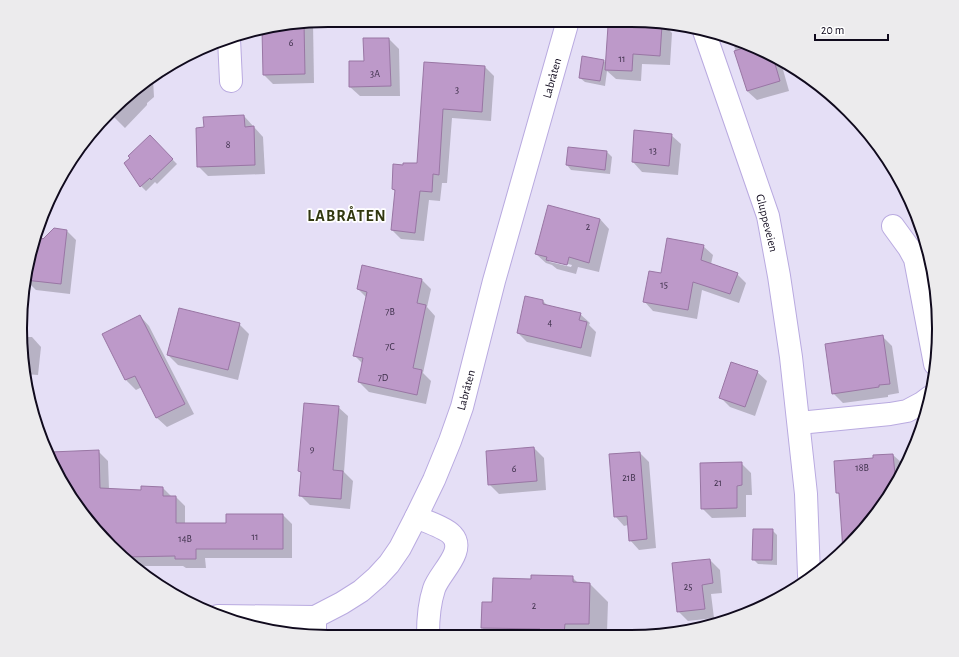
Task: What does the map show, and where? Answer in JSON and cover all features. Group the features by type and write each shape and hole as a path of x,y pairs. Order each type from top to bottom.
{"street":[{"name":"Labråten","path":"247,619 315,626 342,603 361,591 377,577 389,564 400,548 434,480 462,407 494,281 567,27"},
{"name":"Gluppeveien","path":"706,36 768,216 780,276 791,358 806,494 809,572"},
{"path":"229,44 231,81"},
{"path":"892,226 909,248 915,259 931,341"},
{"path":"798,423 890,414 907,410 923,402"},
{"path":"416,517 446,530 453,535 457,551 434,589 428,612 428,630"}],"building":[{"path":"608,27 662,29 660,56 633,54 632,71 605,70"},
{"path":"304,28 305,74 263,75 262,35"},
{"path":"363,38 389,38 391,86 349,87 349,61 364,61"},
{"path":"742,49 775,64 780,81 747,91 734,51"},
{"path":"582,56 604,60 600,81 579,78"},
{"path":"424,62 485,66 482,112 443,109 439,175 433,174 432,192 420,191 415,233 391,230 395,190 392,189 393,164 403,165 403,163 417,163"},
{"path":"244,115 245,127 254,126 255,165 197,167 196,128 204,127 203,117"},
{"path":"634,130 672,134 669,166 632,162"},
{"path":"150,135 173,159 151,180 150,178 140,187 124,163 130,158 128,156"},
{"path":"568,147 607,151 605,170 566,165"},
{"path":"548,205 600,219 589,263 569,257 567,265 546,260 547,257 535,254"},
{"path":"54,228 67,230 61,284 31,281 37,250 41,237 43,239"},
{"path":"667,238 704,245 701,260 738,273 730,294 693,282 688,310 643,302 649,271 661,273"},
{"path":"362,265 422,279 417,303 426,305 413,368 422,370 417,395 358,382 363,358 353,356 367,292 357,289"},
{"path":"525,296 543,300 543,304 581,313 579,320 587,322 581,348 517,333"},
{"path":"179,308 240,323 228,370 167,355"},
{"path":"140,315 185,404 156,418 135,376 125,380 102,334"},
{"path":"883,335 890,384 832,394 825,344"},
{"path":"731,362 758,371 745,407 719,398"},
{"path":"304,403 339,406 333,470 343,471 341,499 299,496 301,472 298,471"},
{"path":"534,447 537,481 488,485 486,451"},
{"path":"99,450 100,488 141,490 141,486 163,487 163,496 176,496 176,523 226,523 226,514 283,514 283,549 196,549 196,559 175,559 175,556 132,557 115,542 89,512 67,479 54,452"},
{"path":"640,452 647,539 629,541 627,516 614,517 609,454"},
{"path":"893,454 895,473 870,512 842,543 839,493 836,493 834,461 873,458 873,455"},
{"path":"742,462 742,485 737,486 737,508 701,509 700,463"},
{"path":"753,529 773,529 772,560 752,560"},
{"path":"710,559 713,583 702,585 705,609 677,612 672,563"},
{"path":"531,575 573,576 573,582 590,583 589,624 565,624 564,630 481,628 482,602 492,602 493,578 531,579"}],"district":[{"name":"LABRÅTEN","path":"347,215"}]}
